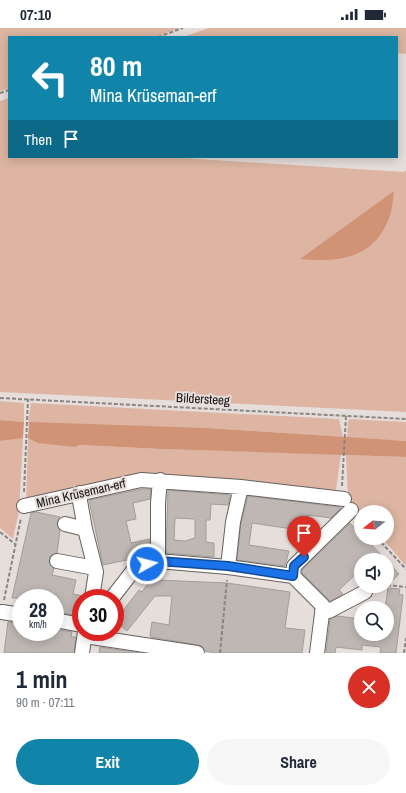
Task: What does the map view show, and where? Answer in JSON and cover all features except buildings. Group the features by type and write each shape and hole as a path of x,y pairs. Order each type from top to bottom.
{"street":[{"name":"Mina Krüseman-erf","path":"24,506 80,497 141,480 160,480 241,487 346,509"},
{"path":"158,561 158,503 160,480"},
{"path":"228,566 233,522 241,487"},
{"name":"Mina Krüseman-erf","path":"80,497 85,529 96,572 93,589"},
{"path":"293,576 294,566 346,509"},
{"name":"Mina Krüseman-erf","path":"65,524 85,529"},
{"path":"57,561 95,568"},
{"path":"119,589 136,567 158,561 228,566 293,576 323,606 317,653"},
{"path":"322,611 329,611 362,593"},
{"path":"2,612 12,614"},
{"path":"124,639 197,653"},
{"path":"82,653 83,641"}],"path":[{"path":"161,36 183,28"},
{"name":"Bildersteeg","path":"0,398 406,419"},
{"path":"24,506 28,400"},
{"path":"346,416 341,490 346,509"},
{"name":"Mina Krüseman-erf","path":"2,612 24,506"},
{"path":"0,532 15,544"},
{"path":"384,545 406,569"},
{"path":"220,653 228,566"},
{"path":"394,586 406,587"},
{"path":"404,653 406,638"}],"shaded area":[{"path":"0,28 180,28 158,36 8,36 8,88 0,91"},
{"path":"209,28 406,28 406,54 398,53 398,36 186,36"},
{"path":"8,98 8,158 182,158 404,172 406,170 406,412 0,392 0,101"},
{"path":"394,191 391,212 384,229 376,241 366,249 355,255 329,260 300,259"},
{"path":"0,401 24,403 24,422 0,420"},
{"path":"31,403 339,419 343,437 208,428 28,423"},
{"path":"350,419 406,422 406,441 347,438 348,421"},
{"path":"0,420 24,422 23,438 0,441"},
{"path":"29,422 208,428 406,441 406,457 79,445 75,447 38,443 28,438"},
{"path":"23,438 19,511 13,539 0,528 0,441"},
{"path":"28,438 78,446 341,454 336,490 176,478 26,502"},
{"path":"346,455 406,457 406,566 388,545 394,545 394,505 354,505 348,498"}],"route":[{"path":"147,564 158,561 228,566 293,576 294,566 304,557"}]}
